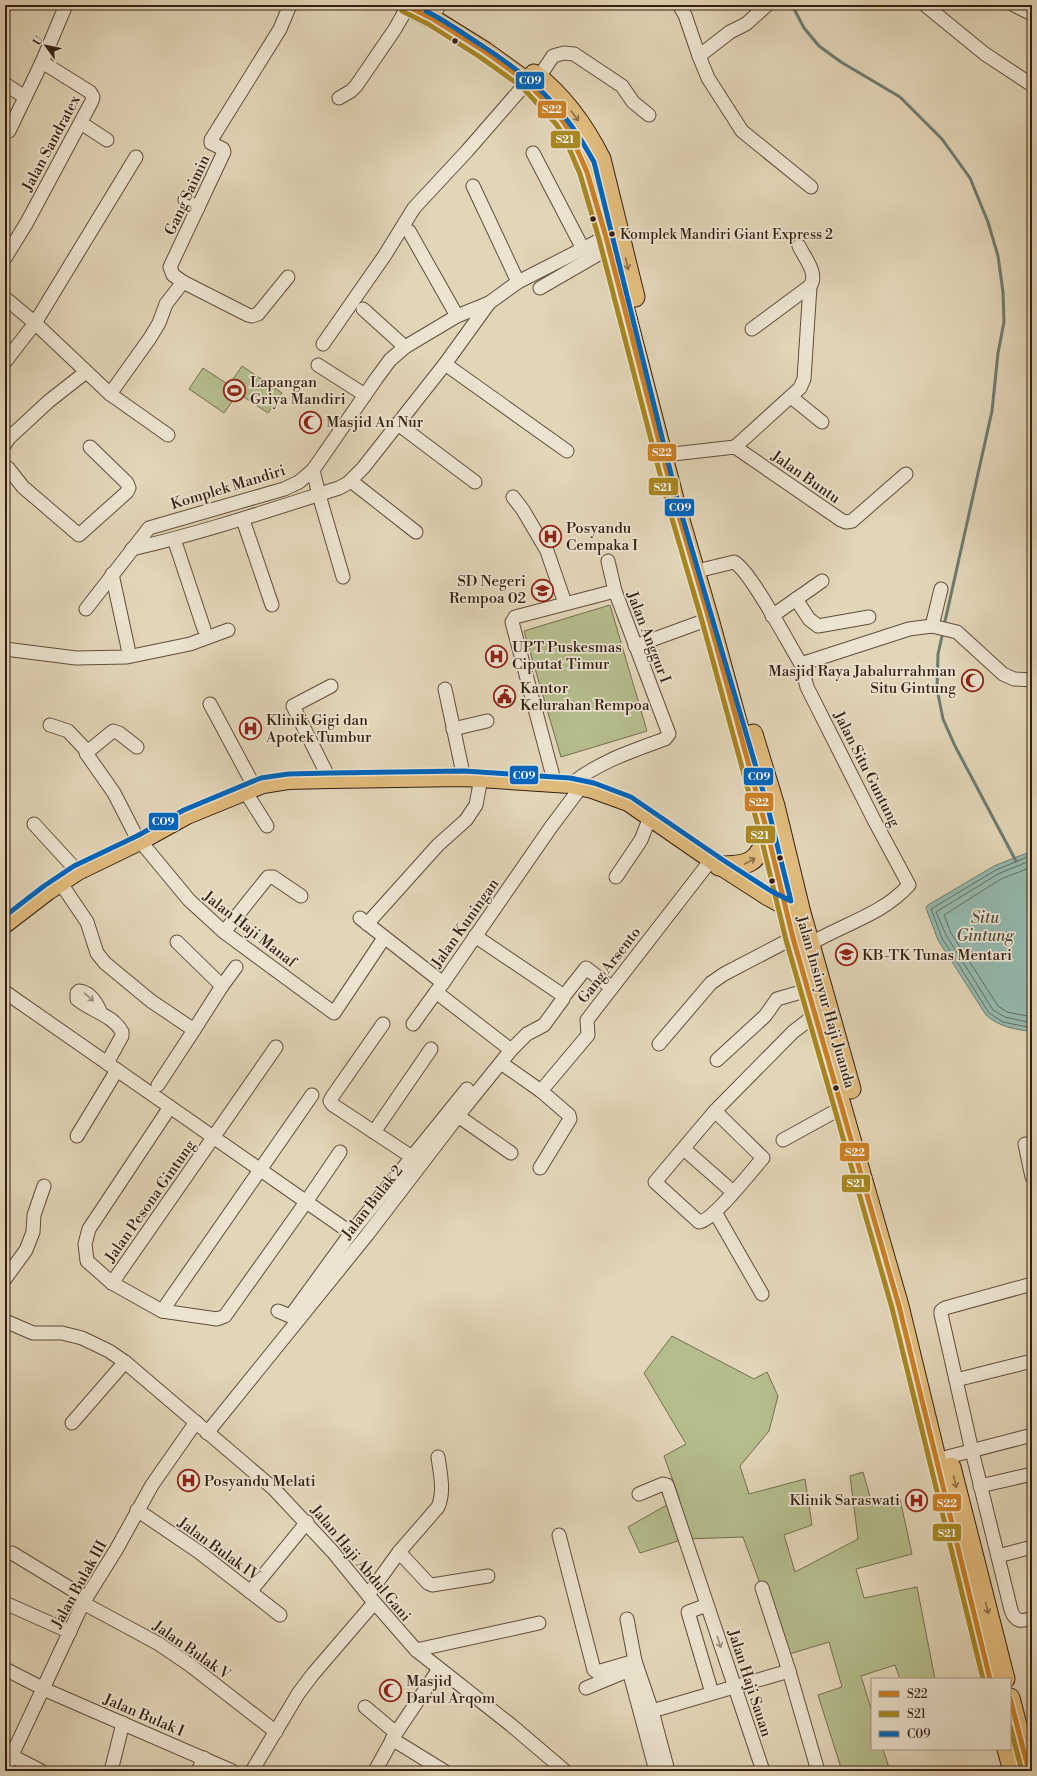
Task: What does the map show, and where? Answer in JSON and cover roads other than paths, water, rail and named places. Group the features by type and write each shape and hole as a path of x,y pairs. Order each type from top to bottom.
{"highway":[{"name":"Jalan Insinyur Haji Juanda","path":"406,6 533,80 564,102 594,144 601,159 673,454 704,569 775,806 792,908"},
{"name":"Jalan Insinyur Haji Juanda","path":"435,6 506,52 533,80 569,131 587,172 608,243 675,503 709,619 768,835 792,908 900,1265 990,1678"},
{"path":"715,863 738,866 750,862 762,850 768,835"},
{"name":"Jalan Insinyur Haji Juanda","path":"802,941 808,990 843,1107 1005,1678"},
{"path":"1011,1702 1029,1771"},
{"path":"1007,1750 1013,1771"}],"main road":[{"path":"5,925 48,892 78,872 140,842 187,816 250,790 288,781 330,780 482,778 569,785 610,795 628,803 715,863 792,908"}],"street":[{"name":"Gang Saimin","path":"183,282 173,276 170,266 224,150 211,143 211,140 280,29 290,5"},
{"path":"679,5 685,15 708,78 742,131 811,187"},
{"path":"699,56 730,32 746,24 767,5"},
{"path":"925,5 985,54 1032,85"},
{"path":"1014,5 1032,14"},
{"path":"9,131 42,62 66,6"},
{"path":"339,98 351,91 356,86 391,35 406,6"},
{"path":"323,344 376,268 414,208 533,80 553,56 564,53 574,54 622,86 633,102 649,115"},
{"name":"Jalan Sandratex","path":"5,258 26,224 92,102 92,94 42,62"},
{"path":"5,84 25,97"},
{"path":"81,124 107,140"},
{"path":"533,153 583,249"},
{"path":"5,362 35,323 136,157"},
{"path":"473,186 518,282"},
{"path":"185,200 198,208"},
{"path":"409,230 457,316"},
{"path":"540,288 608,243"},
{"name":"Komplek Mandiri","path":"132,549 149,528 284,489 298,482 313,470 390,360 405,347 457,316 490,303 518,282 583,249 608,243"},
{"path":"752,329 810,286 813,281 813,275 799,246"},
{"path":"110,394 157,329 168,300 183,282 252,316 258,314 288,277"},
{"path":"673,454 735,448 800,388 804,379 810,286"},
{"path":"5,298 35,323 110,394 168,435"},
{"name":"Komplek Mandiri","path":"132,549 174,540 243,520 339,488 351,481 445,364 490,303"},
{"path":"363,309 405,347"},
{"path":"445,364 567,451"},
{"path":"318,365 365,395"},
{"path":"5,444 49,402 86,372"},
{"path":"791,397 822,422"},
{"path":"398,424 475,482"},
{"path":"6,468 23,487 79,535 127,492 129,488 127,483 90,446"},
{"name":"Jalan Buntu","path":"735,448 846,522 852,521 906,474"},
{"path":"313,470 343,577"},
{"path":"351,481 416,532"},
{"path":"513,498 523,510 547,551 565,603"},
{"path":"243,520 272,605"},
{"path":"174,540 204,629"},
{"path":"86,609 132,549"},
{"path":"608,561 615,591"},
{"name":"Jalan Situ Guntung","path":"704,569 734,562 738,564 753,584 800,664 808,687 874,820 909,885 900,896 882,908 802,941"},
{"path":"112,574 128,648"},
{"path":"772,616 822,581"},
{"path":"934,626 941,589"},
{"name":"Jalan Anggur I","path":"615,591 668,732 668,736 665,739 611,759 582,775 569,785 512,622 515,617 565,603 615,591"},
{"path":"796,599 809,619 818,626 869,617"},
{"path":"635,646 709,619"},
{"path":"800,664 909,629 934,626 957,632 1003,674 1014,679 1032,680"},
{"path":"5,649 76,658 127,656 190,644 228,630"},
{"path":"330,780 293,706 331,686"},
{"path":"445,689 464,778"},
{"path":"210,704 267,826"},
{"path":"453,729 487,721"},
{"name":"Jalan Haji Manaf","path":"50,725 68,731 87,751 87,755 114,793 129,824 140,842 189,900 224,932 334,1013 384,938"},
{"path":"87,751 113,731 119,733 137,747"},
{"name":"Jalan Kuningan","path":"482,778 476,805 466,820 438,845 364,921 440,987 475,936 569,785"},
{"path":"616,877 641,840 650,817"},
{"path":"34,824 78,872"},
{"name":"Gang Arsento","path":"541,1091 588,1035 587,1020 715,863"},
{"path":"224,932 268,877 273,877 301,896"},
{"path":"62,884 87,922 97,953 105,963 151,1000 194,1030"},
{"path":"475,936 564,996"},
{"path":"659,1044 710,983 724,974 802,941"},
{"path":"177,942 222,986"},
{"path":"158,1085 222,986 236,967"},
{"name":"Jalan Bulak 2","path":"207,1433 367,1235 458,1116 511,1050 527,1034 544,1025 586,968 612,988"},
{"path":"413,1024 440,987 511,1050"},
{"path":"717,1060 765,1016 777,999 808,990"},
{"name":"Jalan Pesona Gintung","path":"5,992 351,1233"},
{"path":"77,1136 112,1066 122,1036 122,1032 100,1011"},
{"path":"715,1111 763,1158 715,1212 705,1220 699,1222 656,1184 655,1180 684,1149 715,1111 793,1032 815,1015"},
{"path":"383,1024 330,1100 333,1105 412,1157"},
{"name":"Jalan Pesona Gintung","path":"112,1283 276,1047"},
{"path":"374,1132 431,1049"},
{"path":"501,1063 541,1091 567,1112 570,1119 540,1168"},
{"path":"278,1311 290,1316 292,1314 351,1233 468,1089"},
{"path":"162,1311 312,1095"},
{"name":"Jalan Pesona Gintung","path":"170,1107 88,1229 85,1244 87,1261 112,1283 162,1311 217,1319 221,1318 306,1202 340,1152"},
{"path":"783,1140 843,1107"},
{"path":"458,1116 511,1153"},
{"path":"1025,1144 1032,1177"},
{"path":"684,1149 733,1192"},
{"path":"5,1279 26,1250 33,1232 34,1215 44,1186"},
{"path":"715,1212 762,1294"},
{"path":"1032,1284 945,1308 941,1311 980,1486 1014,1618 1022,1622 1032,1618"},
{"name":"Jalan Haji Abdul Gani","path":"5,1321 33,1334 62,1333 82,1338 109,1350 125,1362 274,1489 307,1522 416,1650 512,1725 565,1771"},
{"path":"956,1380 1032,1361"},
{"path":"72,1423 125,1362"},
{"name":"Jalan Bulak III","path":"5,1770 85,1601 116,1550 152,1485 196,1422"},
{"path":"942,1459 1032,1435"},
{"path":"252,1771 298,1694 371,1599 399,1552 438,1507 442,1499 442,1492 438,1457"},
{"path":"980,1486 1032,1474"},
{"name":"Jalan Haji Sauan","path":"639,1494 663,1484 667,1485 763,1771"},
{"name":"Jalan Bulak IV","path":"137,1510 198,1552 280,1615"},
{"path":"250,1592 307,1522"},
{"path":"559,1535 594,1670 597,1672 635,1661"},
{"path":"998,1556 1032,1547"},
{"path":"399,1552 428,1583 432,1585 488,1576"},
{"name":"Jalan Bulak V","path":"12,1553 85,1601 159,1644 190,1665 276,1732"},
{"path":"762,1588 789,1671 818,1771"},
{"path":"5,1603 70,1632"},
{"path":"707,1605 688,1612 712,1693"},
{"path":"627,1619 635,1661 652,1711 668,1771"},
{"path":"416,1650 539,1623"},
{"path":"374,1771 394,1736 439,1669"},
{"name":"Jalan Bulak I","path":"5,1670 43,1689 232,1771"},
{"path":"586,1688 628,1671 656,1771"},
{"path":"652,1711 789,1671"},
{"path":"365,1707 394,1736 444,1771"},
{"path":"111,1771 123,1723"},
{"path":"12,1756 41,1771"},
{"path":"198,1771 204,1758"}],"water":[{"name":"Situ Gintung","path":"1032,851 1032,1032 1002,1025 986,1015 938,940 926,908 928,905 994,866"}],"waterway":[{"path":"792,5 804,28 819,46 841,62 900,97 942,139 970,178 988,222 998,256 1003,292 1004,322 998,353 992,411 944,626"},
{"path":"943,632 938,654 937,689 943,719 955,746 1016,861"}],"place":[{"name":"Komplek Mandiri Giant Express 2","path":"612,234"},
{"name":"Lapangan Griya Mandiri","path":"235,391"},
{"name":"Masjid An Nur","path":"310,422"},
{"name":"Posyandu Cempaka I","path":"551,537"},
{"name":"SD Negeri Rempoa 02","path":"542,590"},
{"name":"UPT Puskesmas Ciputat Timur","path":"496,656"},
{"name":"Masjid Raya Jabalurrahman Situ Gintung","path":"972,680"},
{"name":"Kantor Kelurahan Rempoa","path":"505,697"},
{"name":"Klinik Gigi dan Apotek Tumbur","path":"251,729"},
{"name":"KB-TK Tunas Mentari","path":"846,955"},
{"name":"Posyandu Melati","path":"188,1481"},
{"name":"Klinik Saraswati","path":"916,1500"},
{"name":"Masjid Darul Arqom","path":"390,1690"}]}
